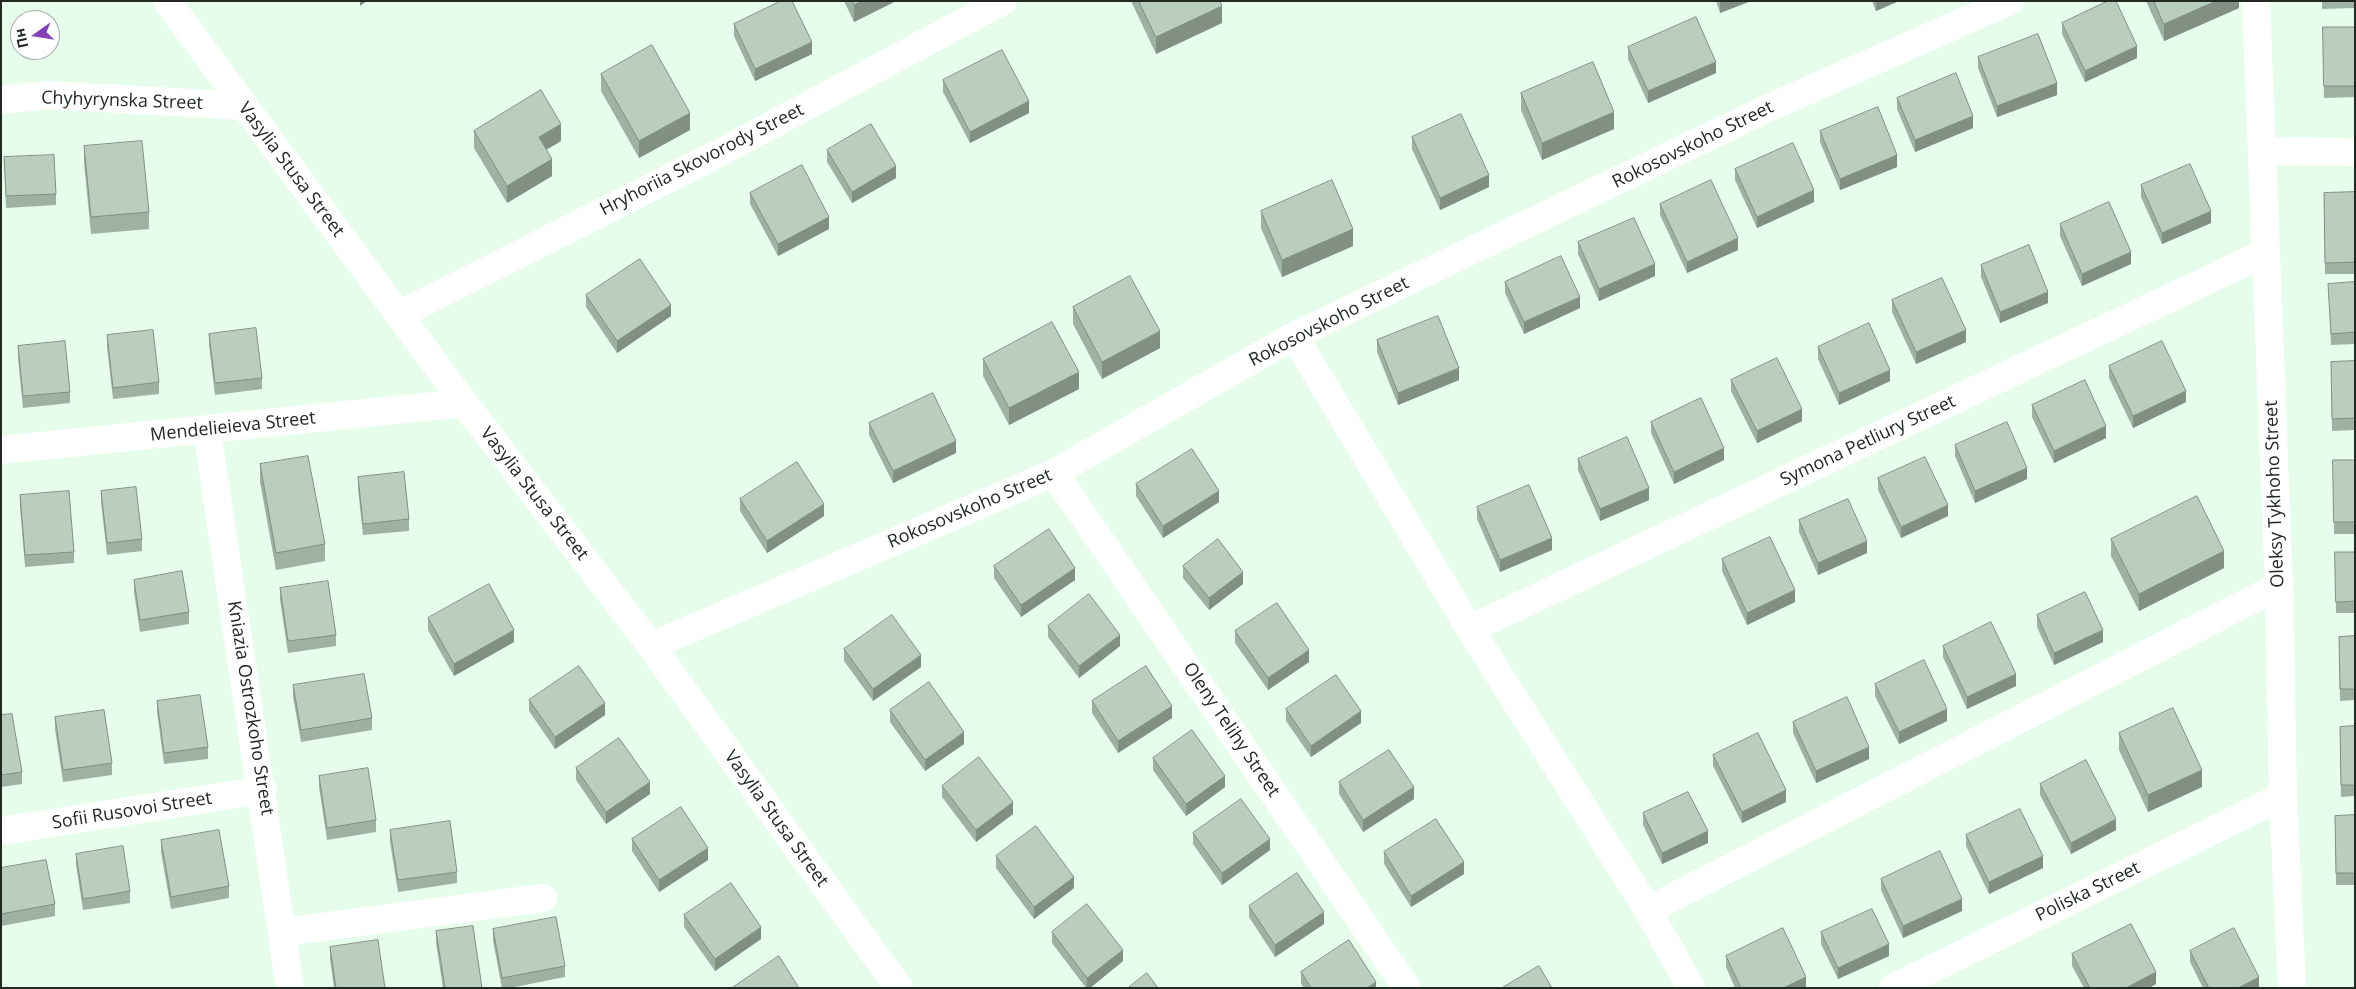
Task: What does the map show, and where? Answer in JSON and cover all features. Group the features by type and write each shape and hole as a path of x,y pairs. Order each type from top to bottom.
{"street":[{"name":"Vasylia Stusa Street","path":"167,1 464,403 651,646 899,988"},
{"name":"Hryhoriia Skovorody Street","path":"399,314 723,151 1003,1"},
{"name":"Rokosovskoho Street","path":"651,646 1054,473 1294,336 1764,110 2010,1"},
{"name":"Oleksy Tykhoho Street","path":"2256,1 2279,586 2283,796 2292,988"},
{"name":"Chyhyrynska Street","path":"1,100 49,95 243,106"},
{"path":"2262,151 2355,152"},
{"name":"Symona Petliury Street","path":"1470,629 2265,253"},
{"path":"1294,336 1470,629 1648,910 1691,988"},
{"name":"Mendelieieva Street","path":"1,450 464,403"},
{"name":"Kniazia Ostrozkoho Street","path":"207,430 284,932 290,988"},
{"name":"Oleny Telihy Street","path":"1054,473 1407,988"},
{"path":"1648,910 2279,586"},
{"name":"Sofii Rusovoi Street","path":"1,831 262,790"},
{"name":"Poliska Street","path":"1893,988 2283,796"},
{"path":"284,932 543,898"}],"building":[{"path":"781,1 792,1 812,42 755,69 734,24"},
{"path":"853,1 861,1 854,5"},
{"path":"1139,1 1220,1 1222,6 1156,37"},
{"path":"2108,1 2116,1 2137,46 2085,71 2062,23"},
{"path":"2154,1 2216,1 2164,24"},
{"path":"1696,17 1716,62 1648,91 1628,47"},
{"path":"2323,27 2355,27 2355,86 2324,86"},
{"path":"2038,34 2057,83 1997,106 1978,57"},
{"path":"652,45 690,113 639,141 601,74"},
{"path":"1002,50 1029,101 970,132 943,80"},
{"path":"1593,62 1614,112 1542,143 1521,93"},
{"path":"1956,73 1973,116 1915,140 1897,98"},
{"path":"541,90 561,124 539,137 552,159 507,186 474,131"},
{"path":"1878,107 1897,155 1840,179 1820,131"},
{"path":"1461,114 1489,175 1440,198 1412,137"},
{"path":"871,124 896,166 852,192 827,150"},
{"path":"142,141 149,212 91,217 84,146"},
{"path":"1793,143 1814,190 1757,217 1735,169"},
{"path":"54,155 56,194 6,196 4,157"},
{"path":"2190,164 2211,211 2162,233 2141,185"},
{"path":"802,165 829,217 778,244 750,193"},
{"path":"1332,180 1353,229 1282,260 1261,211"},
{"path":"1711,180 1738,238 1687,262 1660,204"},
{"path":"2355,192 2355,262 2325,263 2324,193"},
{"path":"2109,202 2131,252 2082,274 2060,224"},
{"path":"1634,218 1655,264 1599,289 1578,242"},
{"path":"2029,245 2048,292 2000,312 1981,265"},
{"path":"1561,256 1580,297 1524,322 1505,282"},
{"path":"640,259 671,305 617,341 586,295"},
{"path":"1130,276 1160,331 1102,362 1073,307"},
{"path":"1942,278 1966,330 1916,352 1892,300"},
{"path":"2355,282 2355,332 2331,334 2328,284"},
{"path":"1438,316 1459,368 1398,393 1377,340"},
{"path":"1052,322 1079,372 1009,408 983,359"},
{"path":"1869,323 1890,370 1839,393 1818,347"},
{"path":"256,328 262,378 215,383 209,334"},
{"path":"153,330 159,382 113,388 107,335"},
{"path":"65,341 70,392 23,396 18,346"},
{"path":"2162,341 2186,391 2133,416 2109,366"},
{"path":"1777,358 1802,409 1757,431 1731,380"},
{"path":"2355,361 2355,418 2332,419 2331,362"},
{"path":"2085,380 2106,426 2054,451 2032,405"},
{"path":"933,393 956,441 893,471 869,423"},
{"path":"1701,398 1724,448 1674,472 1651,422"},
{"path":"2007,422 2027,468 1975,491 1955,445"},
{"path":"1627,437 1649,488 1600,509 1578,459"},
{"path":"1192,449 1219,491 1163,526 1136,484"},
{"path":"308,456 325,544 276,553 260,464"},
{"path":"1925,457 1948,505 1901,527 1878,478"},
{"path":"2333,460 2355,460 2355,522 2334,522"},
{"path":"797,462 824,504 767,541 740,499"},
{"path":"404,472 409,519 363,524 358,477"},
{"path":"1529,485 1552,538 1500,560 1477,507"},
{"path":"136,487 142,539 107,543 101,491"},
{"path":"69,491 74,552 25,555 20,495"},
{"path":"2197,496 2224,551 2139,594 2111,539"},
{"path":"1848,499 1867,541 1818,563 1799,520"},
{"path":"1049,529 1075,568 1021,605 994,566"},
{"path":"1770,537 1795,590 1747,613 1722,559"},
{"path":"1218,539 1243,572 1209,598 1183,566"},
{"path":"2335,552 2355,552 2355,601 2336,602"},
{"path":"182,571 189,612 140,620 134,580"},
{"path":"328,581 336,635 288,641 280,588"},
{"path":"489,584 514,630 454,664 428,618"},
{"path":"2085,592 2103,630 2054,653 2037,615"},
{"path":"1089,594 1120,635 1079,666 1048,626"},
{"path":"1277,603 1309,650 1268,678 1235,631"},
{"path":"892,615 921,655 873,689 844,649"},
{"path":"1991,622 2016,674 1967,697 1943,646"},
{"path":"2355,636 2355,689 2340,689 2339,637"},
{"path":"1924,660 1947,709 1899,732 1875,684"},
{"path":"579,666 605,703 555,737 529,700"},
{"path":"1146,666 1172,706 1118,741 1092,701"},
{"path":"364,674 372,718 301,730 293,685"},
{"path":"1336,675 1361,711 1311,746 1286,709"},
{"path":"929,682 964,732 925,760 890,710"},
{"path":"200,695 208,747 164,753 157,701"},
{"path":"1847,697 1869,747 1816,771 1793,722"},
{"path":"2173,708 2202,770 2148,795 2119,733"},
{"path":"104,710 112,763 63,770 55,717"},
{"path":"12,714 22,772 1,775 1,715"},
{"path":"2355,726 2355,785 2341,785 2340,727"},
{"path":"1192,730 1225,776 1186,804 1153,758"},
{"path":"1758,733 1786,790 1742,812 1713,755"},
{"path":"619,738 650,782 606,812 576,768"},
{"path":"1389,750 1414,787 1363,820 1339,782"},
{"path":"979,757 1013,802 976,830 942,786"},
{"path":"2086,760 2116,819 2071,843 2040,784"},
{"path":"368,768 376,820 327,828 319,776"},
{"path":"1688,792 1708,831 1662,853 1643,813"},
{"path":"1241,799 1270,839 1222,873 1193,833"},
{"path":"681,807 708,848 659,880 632,839"},
{"path":"2020,809 2043,856 1989,882 1966,835"},
{"path":"2355,815 2355,873 2336,873 2335,816"},
{"path":"1436,819 1464,862 1411,896 1384,852"},
{"path":"450,821 457,872 398,880 390,830"},
{"path":"1036,826 1074,877 1034,907 996,856"},
{"path":"219,830 229,886 171,897 161,840"},
{"path":"123,846 130,891 83,899 76,854"},
{"path":"1940,851 1962,899 1903,926 1881,879"},
{"path":"46,860 55,904 1,914 1,868"},
{"path":"1297,873 1324,912 1275,945 1249,906"},
{"path":"731,883 761,927 715,959 684,915"},
{"path":"1087,904 1123,950 1087,978 1052,932"},
{"path":"1872,909 1889,944 1838,968 1821,932"},
{"path":"556,917 565,966 502,978 493,929"},
{"path":"2131,924 2156,972 2126,988 2090,988 2072,954"},
{"path":"473,926 482,988 445,988 436,931"},
{"path":"1783,928 1806,977 1783,988 1741,988 1726,956"},
{"path":"2234,928 2259,977 2238,988 2209,988 2190,951"},
{"path":"378,940 385,988 336,988 330,947"},
{"path":"1349,940 1376,982 1367,988 1311,988 1301,972"},
{"path":"779,956 799,988 732,988"},
{"path":"1539,966 1552,988 1502,988"},
{"path":"1147,973 1158,988 1128,988"}]}
